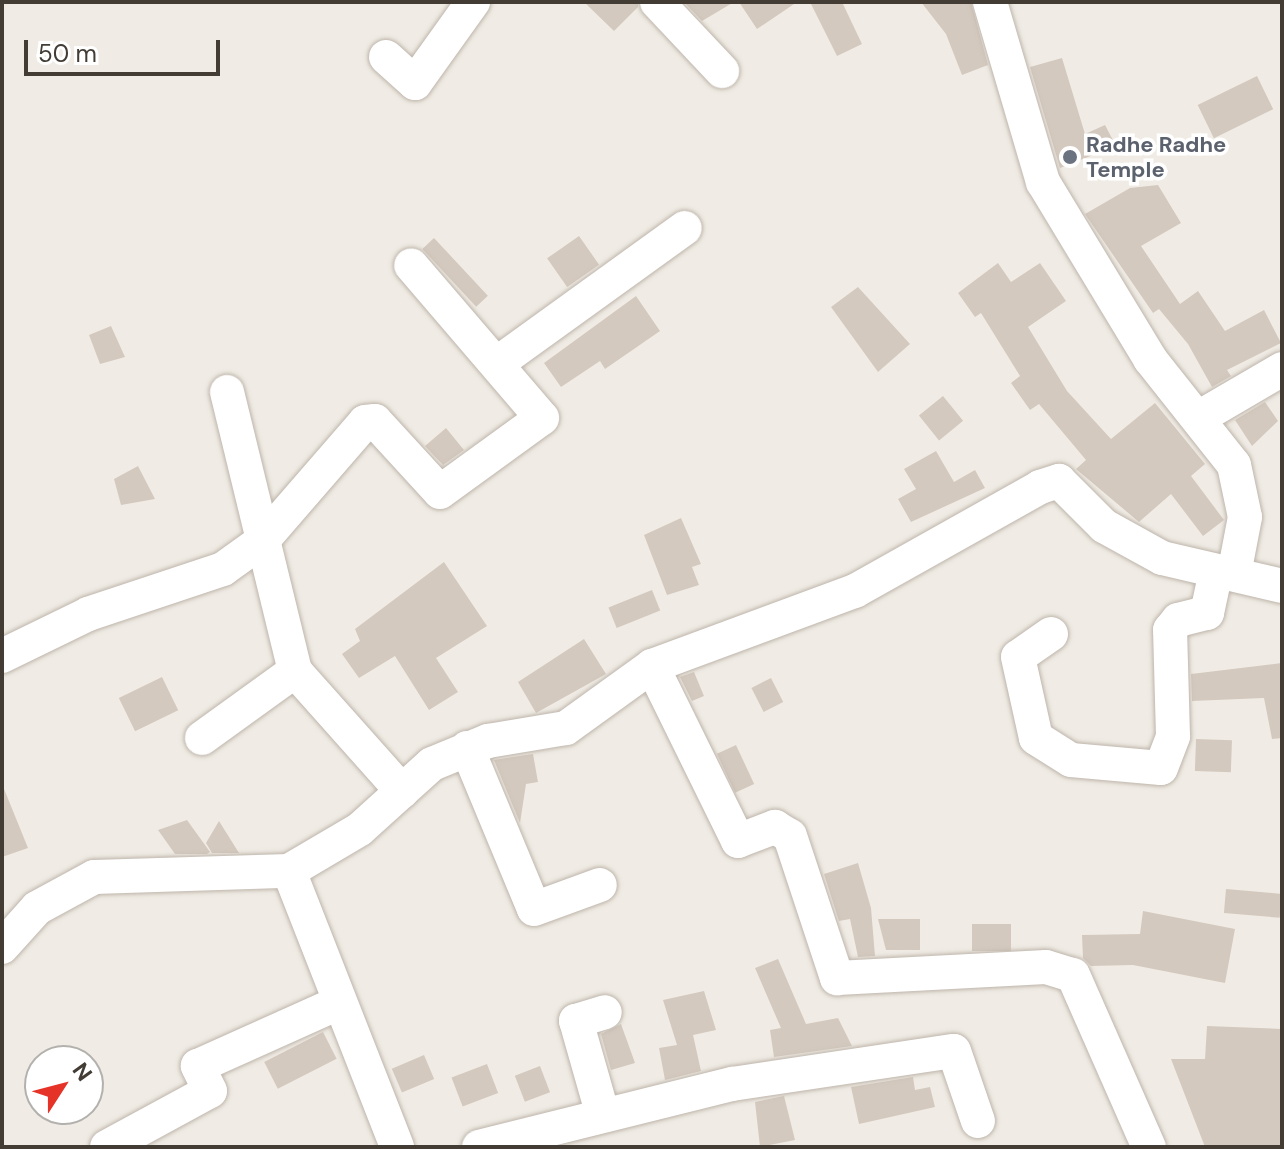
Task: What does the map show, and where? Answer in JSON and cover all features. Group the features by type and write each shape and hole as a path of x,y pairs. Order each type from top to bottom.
{"street":[{"path":"386,57 415,83 473,2"},
{"path":"657,2 722,71"},
{"path":"990,2 1043,182 1150,359 1200,417 1243,491 1225,573 1207,613 1178,620 1170,630 1173,736 1161,768 1071,760 1042,745 1018,657 1051,634"},
{"path":"499,362 685,228"},
{"path":"2,656 88,614 223,569 262,541 365,422 375,421 433,486 448,491 542,418 499,362 411,265"},
{"path":"1200,417 1282,369"},
{"path":"227,392 295,671 402,791"},
{"path":"2,947 37,908 94,877 289,871 360,829 432,764 467,748 566,728 652,666 855,591 1019,494 1059,481 1104,526 1162,558 1282,586"},
{"path":"652,666 738,841 775,827 790,836 837,978 1046,967 1073,975 1149,1147"},
{"path":"202,738 295,671"},
{"path":"467,748 534,909 600,885"},
{"path":"289,871 338,1003 397,1147"},
{"path":"107,1147 210,1091 198,1066 338,1003"},
{"path":"602,1112 576,1021 605,1012"},
{"path":"479,1147 602,1112 853,1062 954,1051 978,1121"}],"building":[{"path":"584,2 638,2 638,7 614,31"},
{"path":"684,2 734,2 702,21"},
{"path":"739,2 797,2 757,29"},
{"path":"810,2 842,2 862,44 837,56"},
{"path":"921,2 971,2 988,65 962,75 946,34"},
{"path":"1062,58 1085,134 1105,125 1116,146 1060,168 1030,67"},
{"path":"1257,76 1273,109 1214,138 1198,105"},
{"path":"1158,185 1181,223 1141,246 1180,304 1198,291 1225,331 1264,310 1281,343 1227,370 1231,376 1212,387 1188,344 1159,309 1153,313 1085,214 1130,188"},
{"path":"579,236 599,265 567,287 547,258"},
{"path":"434,238 488,296 476,307 422,249"},
{"path":"998,263 1011,282 1040,263 1066,301 1028,327 1067,391 1111,439 1155,403 1205,464 1191,476 1224,520 1203,536 1171,494 1139,522 1076,469 1086,460 1039,404 1030,410 1011,383 1020,376 981,313 975,317 958,293"},
{"path":"858,287 910,344 878,372 831,307"},
{"path":"636,296 660,331 605,369 600,361 561,387 544,363"},
{"path":"111,326 125,357 100,364 89,335"},
{"path":"943,396 963,421 939,440 919,416"},
{"path":"1265,402 1278,421 1252,446 1235,420"},
{"path":"446,428 464,450 443,465 425,446"},
{"path":"936,451 954,482 975,470 985,488 911,522 898,499 916,489 904,469"},
{"path":"138,466 155,499 121,505 114,479"},
{"path":"681,518 701,564 692,567 699,585 667,595 644,535"},
{"path":"444,562 487,626 436,658 458,692 429,710 395,656 359,678 342,654 360,641 355,629"},
{"path":"652,590 660,610 617,628 608,608"},
{"path":"584,639 606,674 536,713 518,682"},
{"path":"1282,663 1282,738 1272,739 1264,698 1192,701 1191,674"},
{"path":"694,672 704,696 692,701 680,677"},
{"path":"162,677 178,710 135,731 119,698"},
{"path":"771,678 783,702 764,712 751,688"},
{"path":"1196,739 1232,740 1231,772 1195,771"},
{"path":"736,745 754,784 735,793 717,754"},
{"path":"533,754 538,782 526,784 520,823 494,760"},
{"path":"2,784 28,848 2,857"},
{"path":"187,820 210,852 207,854 175,854 158,830"},
{"path":"219,821 239,853 212,853 206,843"},
{"path":"858,863 871,908 875,956 858,957 850,919 839,921 824,874"},
{"path":"1226,889 1282,894 1280,918 1224,913"},
{"path":"1143,911 1235,929 1225,983 1133,965 1091,966 1083,958 1082,935 1140,934"},
{"path":"878,919 920,919 920,950 886,950"},
{"path":"972,924 1011,924 1011,951 972,951"},
{"path":"778,959 806,1024 838,1018 852,1046 774,1057 770,1030 781,1028 755,968"},
{"path":"704,991 716,1030 693,1035 701,1071 665,1080 659,1048 677,1045 663,1000"},
{"path":"621,1024 635,1063 611,1070 601,1034"},
{"path":"1207,1026 1282,1029 1282,1147 1205,1147 1171,1059 1205,1059"},
{"path":"323,1032 337,1059 278,1089 264,1062"},
{"path":"424,1055 434,1079 402,1093 392,1069"},
{"path":"487,1064 498,1093 463,1107 452,1078"},
{"path":"540,1066 550,1092 525,1102 515,1076"},
{"path":"913,1077 915,1090 930,1087 935,1107 859,1124 851,1087"},
{"path":"784,1096 795,1140 760,1147 755,1102"}],"place":[{"name":"Radhe Radhe Temple","path":"1070,157"}]}
